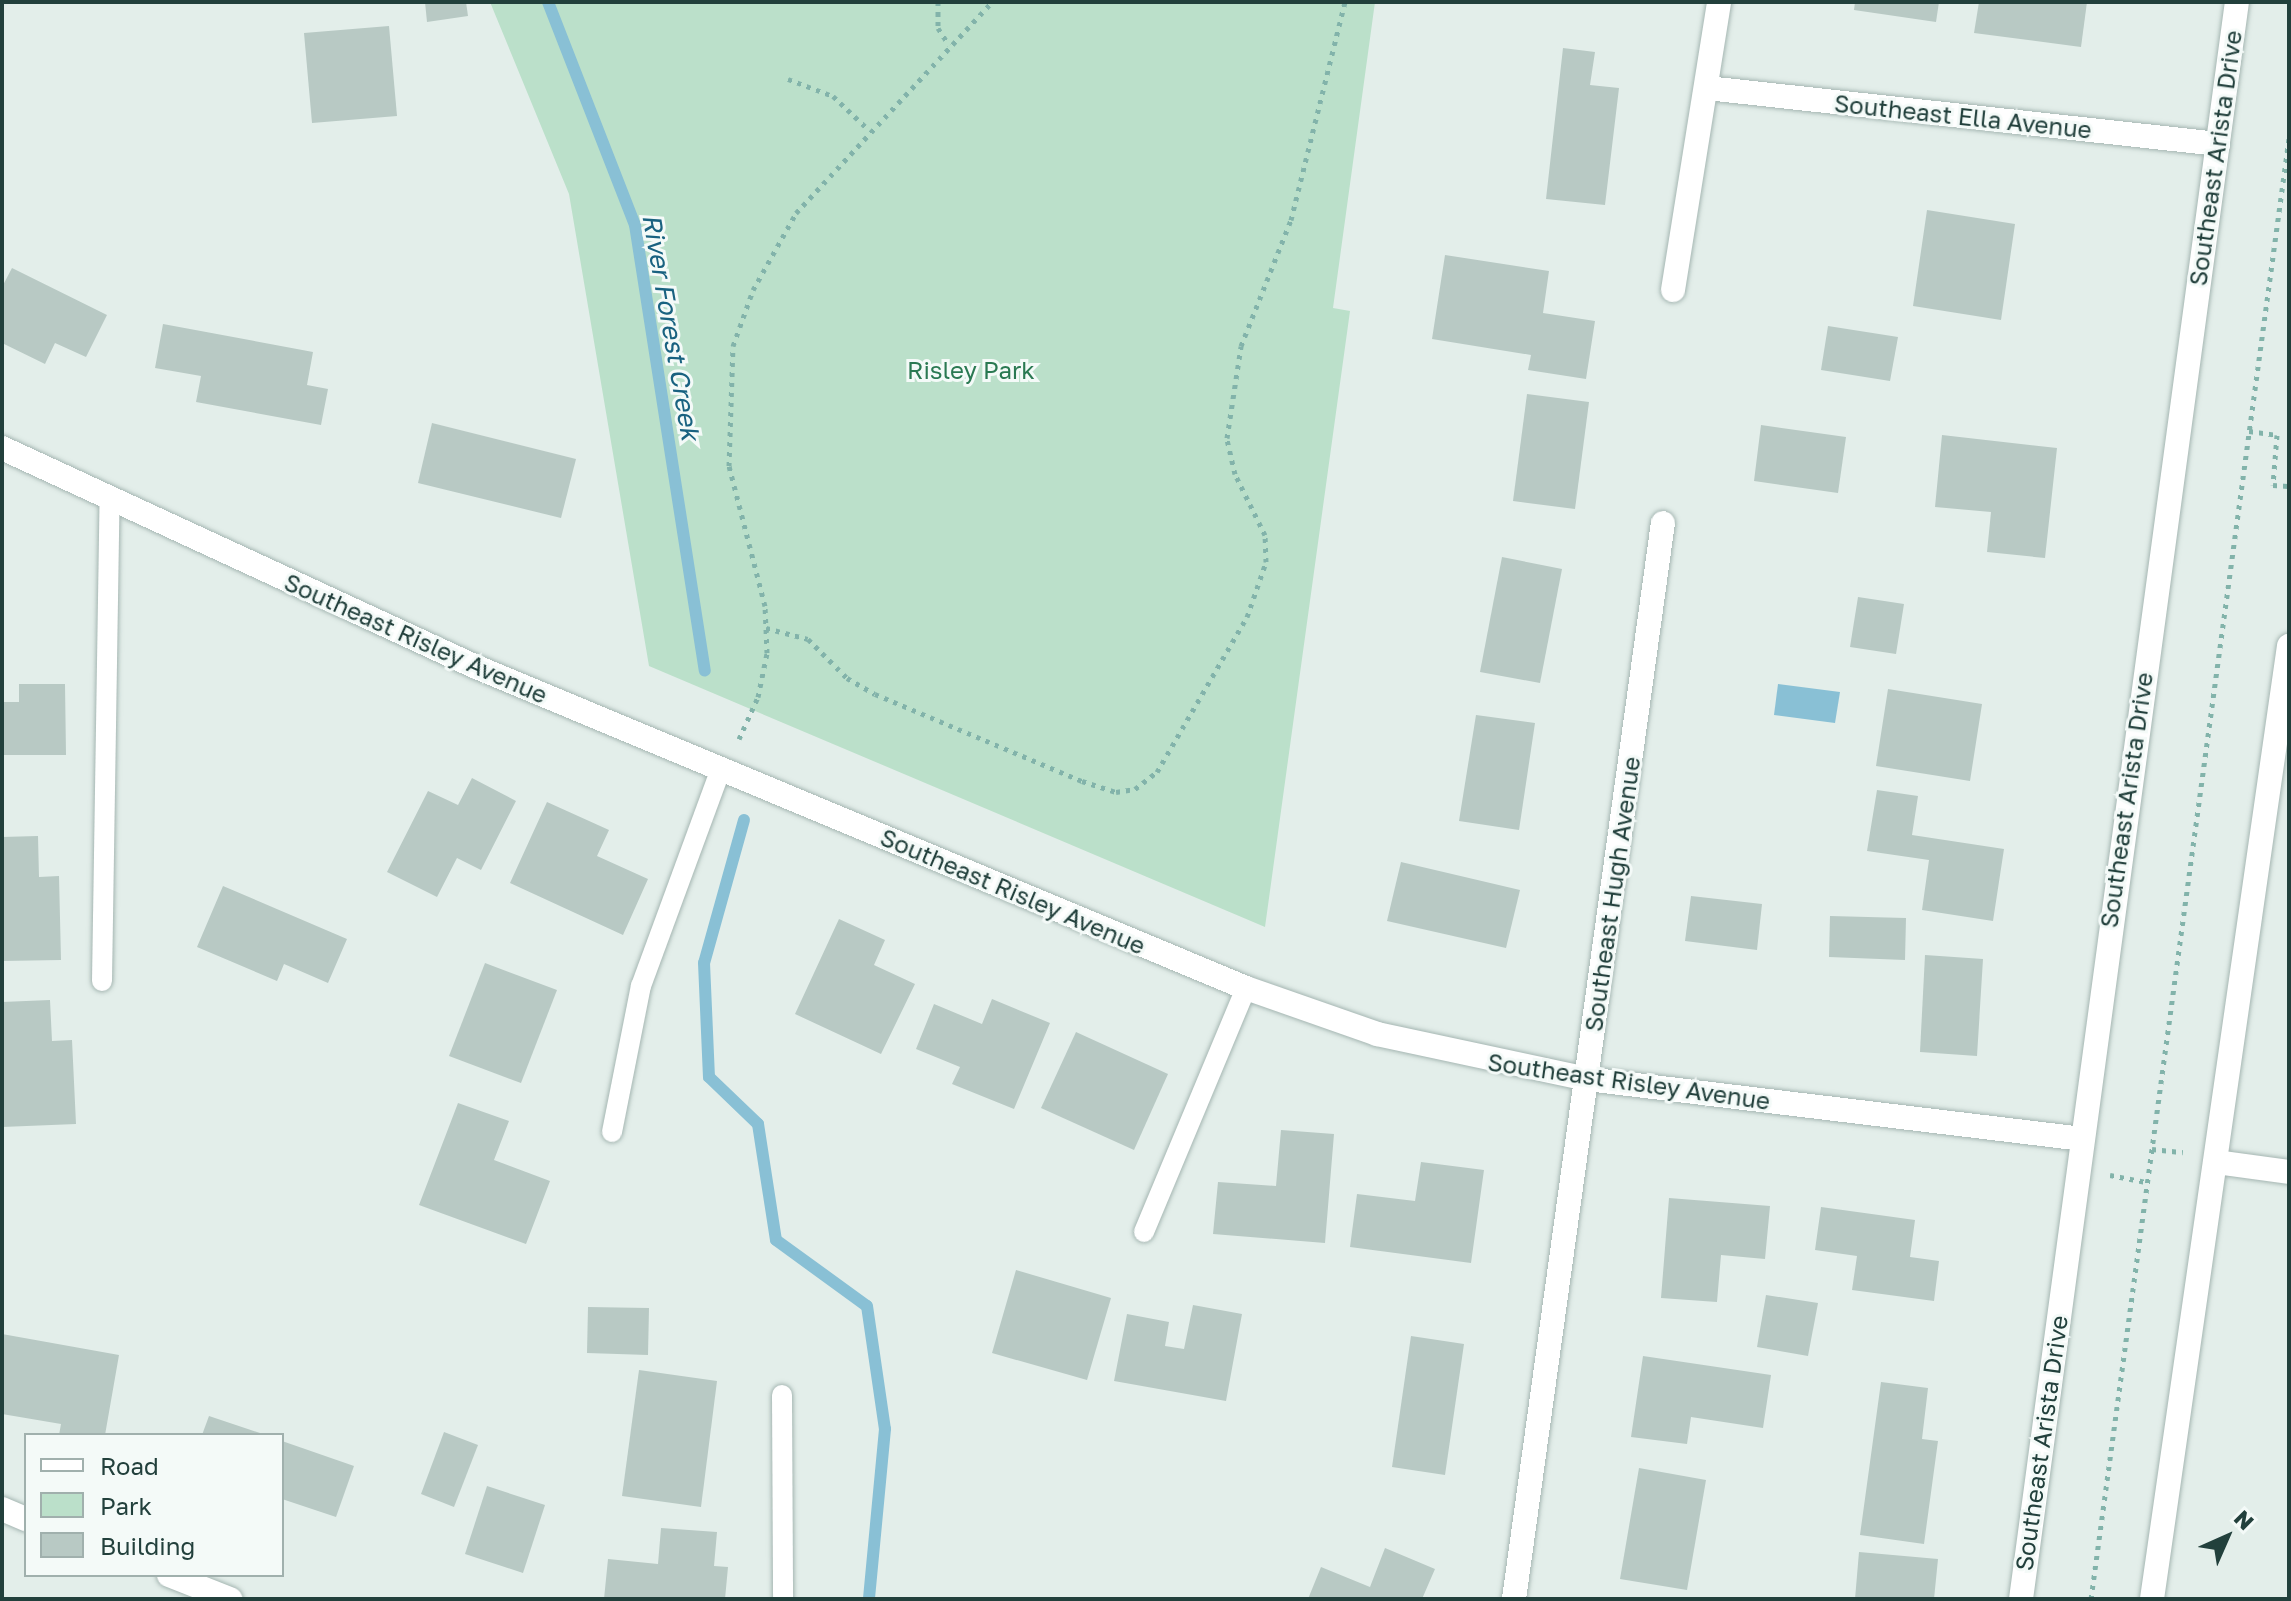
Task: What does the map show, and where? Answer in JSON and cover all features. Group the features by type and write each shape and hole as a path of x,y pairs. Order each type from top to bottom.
{"street":[{"path":"1673,290 1719,2"},
{"name":"Southeast Arista Drive","path":"2021,1599 2237,2"},
{"name":"Southeast Ella Avenue","path":"1707,88 2218,144"},
{"name":"Southeast Risley Avenue","path":"2,448 474,666 1246,988 1377,1034 1587,1079 2081,1139"},
{"name":"Southeast Hugh Avenue","path":"1514,1599 1663,523"},
{"path":"2152,1599 2289,646"},
{"path":"2216,1162 2289,1172"},
{"path":"2,1509 24,1518"},
{"path":"174,1577 230,1599"}],"lane":[{"path":"102,981 110,497"},
{"path":"612,1132 641,986 721,769"},
{"path":"1144,1232 1246,988"},
{"path":"782,1395 783,1599"}],"path":[{"path":"938,2 938,28 949,45"},
{"path":"721,769 758,697 766,628 729,466 733,346 753,290 796,213 869,130 992,2"},
{"path":"766,628 808,639 847,678 875,694 1082,781 1116,792 1135,789 1157,772 1247,617 1266,562 1265,535 1235,474 1227,438 1241,346 1291,220 1345,2"},
{"path":"788,79 833,96 869,130"},
{"path":"2091,1599 2289,138"},
{"path":"2249,431 2277,435 2273,485 2289,486"}],"green space":[{"name":"Risley Park","path":"490,2 1375,2 1333,308 1350,311 1265,927 649,666 569,194"}],"water":[{"path":"1778,684 1840,692 1835,723 1774,715"}],"building":[{"path":"425,2 466,2 468,16 427,22"},
{"path":"1855,2 1939,2 1936,22 1854,10"},
{"path":"1979,2 2087,2 2081,47 1974,33"},
{"path":"389,26 397,116 312,123 304,33"},
{"path":"1563,48 1595,52 1590,85 1619,88 1605,205 1546,199"},
{"path":"1927,210 2015,224 2001,320 1913,306"},
{"path":"1445,255 1549,271 1543,313 1595,321 1586,379 1528,370 1531,355 1432,339"},
{"path":"12,268 107,315 86,357 55,343 45,364 2,343 2,287"},
{"path":"163,324 313,352 307,385 328,389 321,425 196,402 201,376 155,368"},
{"path":"1828,326 1898,337 1890,381 1821,370"},
{"path":"1527,394 1589,402 1575,509 1513,501"},
{"path":"432,423 576,459 561,518 418,483"},
{"path":"1761,425 1846,437 1838,493 1754,481"},
{"path":"1942,435 2057,448 2045,558 1987,552 1991,512 1935,507"},
{"path":"1502,557 1562,569 1540,683 1480,672"},
{"path":"1858,597 1904,604 1896,654 1850,647"},
{"path":"19,684 65,684 66,755 2,755 2,702 19,702"},
{"path":"1888,689 1982,704 1970,781 1876,766"},
{"path":"1476,715 1535,723 1519,830 1459,821"},
{"path":"472,778 516,801 481,870 457,858 437,897 387,872 428,791 458,805"},
{"path":"1877,790 1918,796 1912,835 2004,849 1993,921 1922,910 1929,860 1867,851"},
{"path":"547,802 609,830 597,856 648,879 623,935 510,883"},
{"path":"38,836 39,877 59,876 61,960 2,961 2,837"},
{"path":"1401,862 1520,890 1506,948 1387,921"},
{"path":"223,886 347,939 328,983 284,964 277,981 197,947"},
{"path":"1691,896 1762,904 1757,950 1685,941"},
{"path":"1830,916 1906,918 1905,960 1829,957"},
{"path":"839,919 885,940 874,965 915,984 881,1054 795,1014"},
{"path":"1925,955 1983,959 1977,1056 1920,1052"},
{"path":"485,963 557,990 521,1083 449,1056"},
{"path":"992,999 1050,1023 1014,1109 952,1084 960,1067 916,1049 934,1004 982,1024"},
{"path":"50,1000 52,1041 72,1040 76,1124 2,1127 2,1002"},
{"path":"1076,1032 1168,1074 1134,1150 1041,1108"},
{"path":"458,1103 509,1121 494,1160 550,1181 526,1244 419,1205"},
{"path":"1281,1130 1334,1134 1325,1243 1213,1234 1218,1182 1276,1186"},
{"path":"1421,1162 1484,1170 1471,1263 1350,1247 1357,1194 1415,1201"},
{"path":"1669,1198 1770,1206 1765,1259 1721,1255 1717,1302 1661,1298"},
{"path":"1821,1207 1915,1220 1910,1257 1939,1261 1934,1301 1852,1290 1857,1256 1815,1250"},
{"path":"1016,1270 1111,1298 1087,1380 992,1353"},
{"path":"1766,1295 1818,1303 1808,1356 1757,1347"},
{"path":"1193,1305 1242,1314 1226,1401 1114,1381 1127,1314 1169,1322 1165,1346 1184,1349"},
{"path":"588,1307 649,1308 648,1355 587,1353"},
{"path":"2,1334 119,1355 105,1433 59,1433 61,1424 2,1414"},
{"path":"1411,1336 1464,1344 1445,1475 1392,1467"},
{"path":"1643,1356 1771,1375 1763,1428 1691,1417 1687,1444 1631,1437"},
{"path":"639,1370 717,1381 701,1507 622,1496"},
{"path":"1881,1382 1928,1388 1922,1439 1938,1441 1924,1544 1860,1535"},
{"path":"209,1416 260,1433 203,1433"},
{"path":"444,1432 478,1445 454,1507 421,1494"},
{"path":"284,1442 354,1466 336,1517 284,1500"},
{"path":"1639,1468 1706,1480 1687,1590 1620,1579"},
{"path":"487,1486 545,1505 523,1573 465,1554"},
{"path":"661,1528 717,1532 714,1566 728,1567 725,1599 604,1599 608,1559 658,1564"},
{"path":"1385,1548 1435,1569 1422,1599 1308,1599 1321,1567 1370,1587"},
{"path":"1859,1552 1938,1559 1934,1599 1855,1599"}],"waterway":[{"name":"River Forest Creek","path":"548,2 635,225 705,671"},
{"name":"River Forest Creek","path":"744,820 704,963 709,1077 758,1124 776,1240 867,1306 885,1429 869,1599"}]}
